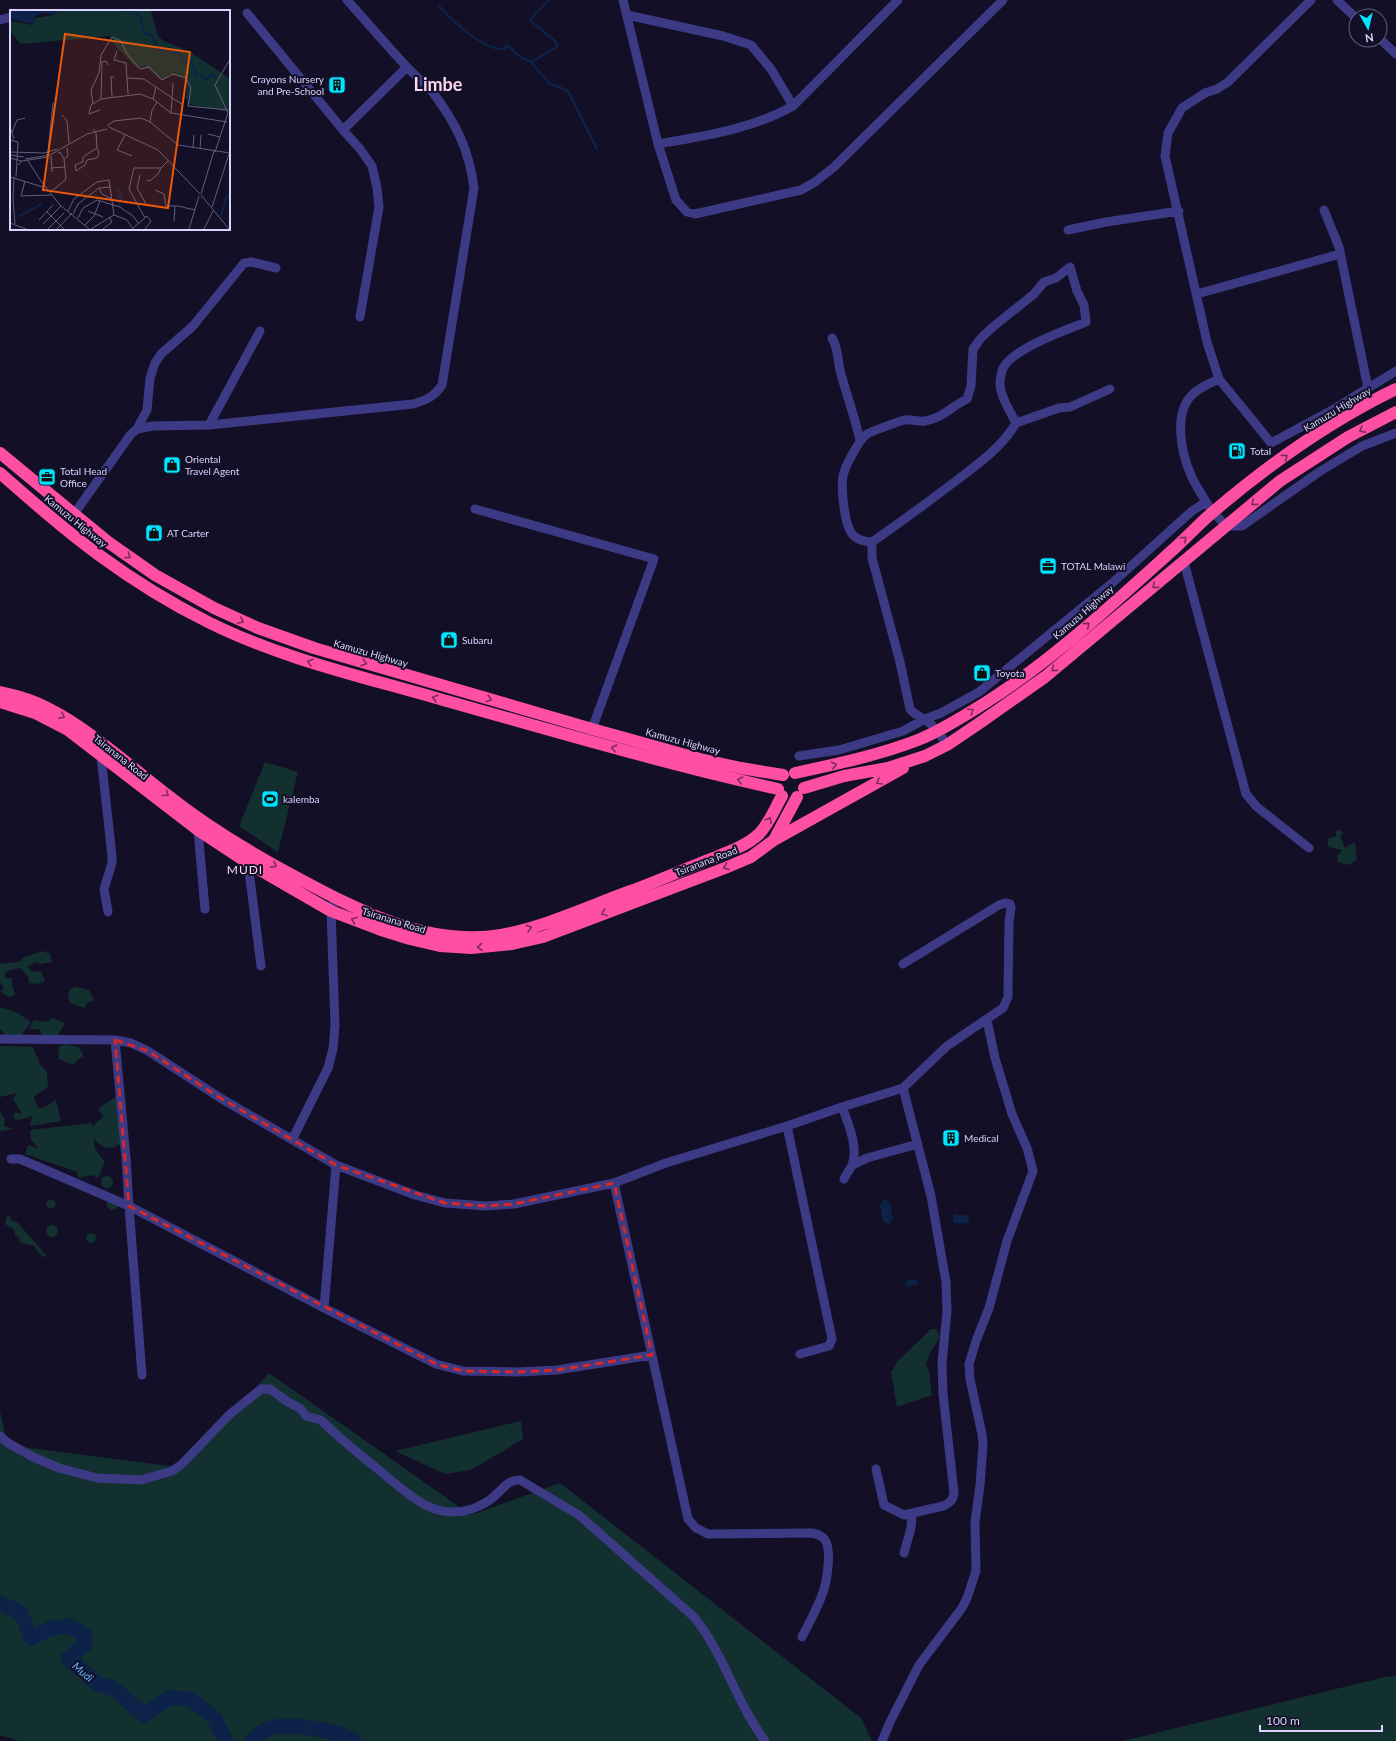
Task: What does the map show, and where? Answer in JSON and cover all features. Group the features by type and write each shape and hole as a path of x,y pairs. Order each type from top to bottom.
{"highway":[{"name":"Kamuzu Highway","path":"795,773 842,763 918,740 980,706 1038,667 1090,623 1213,512 1299,446 1374,399 1396,389"},
{"path":"774,840 947,745 1014,700 1046,677 1280,481 1348,437 1396,412"},
{"name":"Kamuzu Highway","path":"0,453 108,542 155,574 214,608 258,628 314,648 592,729 700,759 782,775"},
{"name":"Kamuzu Highway","path":"0,473 87,546 147,588 208,622 253,643 309,662 587,741 780,792"},
{"name":"Tsiranana Road","path":"0,692 28,699 68,719 199,820 251,853 335,898 382,919 408,928 434,933 467,936 499,935 522,930 644,886 735,849 752,840 761,832 780,792"},
{"name":"Tsiranana Road","path":"0,702 35,713 68,730 198,830 248,863 331,911 388,933 410,940 440,946 471,948 512,944 543,937 725,868 751,856 774,840 800,792"},
{"path":"800,792 802,779 795,773 787,773 782,775 777,784 780,792 789,799 800,792 844,776 888,768 925,756"}],"street":[{"path":"137,429 153,426 209,425 413,404 427,400 437,393 442,385 474,188 471,164 464,144 453,123 433,93 407,67 347,0"},
{"path":"623,0 658,144 676,200 687,212 695,214 808,187 834,167 1003,0"},
{"path":"658,144 710,135 751,124 774,116 793,106 898,0"},
{"path":"1311,0 1228,82 1217,89 1205,93 1182,108 1168,133 1165,156 1179,212 1207,342 1220,378 1271,443 1327,413 1396,370"},
{"path":"1337,0 1348,10"},
{"path":"247,13 360,149 372,166 377,188 379,207 360,318"},
{"path":"627,15 729,37 751,45 771,69 793,106"},
{"path":"0,20 10,17"},
{"path":"1388,46 1396,54"},
{"path":"343,130 407,67"},
{"path":"1324,210 1340,254 1368,388"},
{"path":"1068,230 1106,222 1179,212"},
{"path":"1197,294 1340,254"},
{"path":"74,514 131,434 137,429 147,410 150,378 155,363 161,354 193,326 244,263 251,262 276,268"},
{"path":"1016,423 1006,405 1000,384 1003,368 1016,354 1032,345 1086,322 1084,305 1077,291 1070,267 1056,278 1044,282 1034,294 981,338 973,349 971,386 967,399 957,404 954,409 940,416 923,422 918,420 904,420 868,433 860,440 851,459 845,466 842,477 848,526 853,534 865,542 872,542 971,470 999,446 1011,432 1016,423 1059,408 1070,407 1110,390"},
{"path":"209,425 260,331"},
{"path":"832,338 837,345 840,373 860,440"},
{"path":"1220,378 1194,393 1186,402 1182,412 1180,429 1190,474 1206,502 1226,526 1242,526 1320,472 1362,446 1396,434"},
{"path":"799,756 839,750 903,731 925,719 941,713 979,692 1111,584 1192,511 1206,502"},
{"path":"475,509 654,559 592,729"},
{"path":"872,542 872,558 900,662 910,709 913,713 925,719 938,730 947,745"},
{"path":"1184,562 1246,794 1257,807 1309,848"},
{"path":"101,756 112,856 112,863 104,889 108,912"},
{"path":"198,830 205,909"},
{"path":"248,863 261,966"},
{"path":"292,1140 328,1068 333,1049 335,1025 331,911 335,898"},
{"path":"0,1039 115,1040 131,1043 148,1051 222,1099 336,1164 414,1195 445,1203 464,1206 514,1204 614,1182 666,1163 787,1126 903,1088 947,1046 988,1020 1003,1008 1008,997 1010,904 1005,903 1000,905 902,964"},
{"path":"882,1741 919,1665 968,1598 976,1571 975,1522 983,1444 970,1379 969,1364 989,1308 1007,1242 1032,1171 1027,1148 1012,1114 995,1058 988,1020"},
{"path":"115,1040 126,1158 142,1375"},
{"path":"876,1470 884,1505 904,1515 949,1503 953,1499 954,1493 943,1394 942,1363 947,1311 946,1282 931,1196 903,1088"},
{"path":"842,1107 853,1145 853,1164 844,1179"},
{"path":"787,1126 832,1339 829,1346 800,1354"},
{"path":"853,1164 867,1158 918,1144"},
{"path":"11,1159 20,1159 129,1206 324,1308 436,1364 463,1371 517,1372 556,1370 652,1355"},
{"path":"324,1308 336,1164"},
{"path":"614,1182 688,1519 691,1523 708,1534 812,1533 820,1535 825,1539 828,1546 826,1583 822,1595 802,1637"},
{"path":"0,1436 8,1443 32,1457 59,1468 98,1478 141,1480 172,1472 181,1465 229,1415 258,1391 265,1388 270,1389 288,1402 297,1406 306,1416 321,1420 398,1487 418,1501 432,1508 457,1512 467,1510 481,1505 491,1499 510,1482 520,1480 579,1515 694,1617 708,1634 748,1717 764,1741"},
{"path":"904,1553 911,1528 912,1514"}],"highlighted area":[{"path":"115,1040 148,1051 222,1099 336,1165 445,1203 486,1206 514,1204 614,1183 652,1355 557,1370 517,1372 463,1371 436,1364 129,1206"}],"green space":[{"name":"kalemba","path":"265,762 298,772 278,852 239,826"},
{"path":"1340,830 1343,833 1340,836 1345,848 1355,842 1357,859 1349,865 1338,862 1337,856 1342,850 1328,847 1328,839 1336,836 1336,831"},
{"path":"43,951 50,954 52,962 40,964 35,962 27,967 33,972 41,971 45,981 38,984 29,983 28,976 20,968 10,970 5,973 5,978 12,978 12,985 15,995 9,997 0,991 4,988 0,983 0,964 18,962 25,957"},
{"path":"76,987 89,990 94,1000 87,1003 85,1008 70,1003 68,996 70,989"},
{"path":"0,1007 16,1012 31,1022 21,1036 7,1037 0,1029"},
{"path":"53,1018 65,1023 58,1035 49,1041 43,1037 39,1029 29,1029 34,1020 46,1022"},
{"path":"65,1044 79,1047 84,1057 77,1060 74,1065 59,1059 58,1053 60,1046"},
{"path":"0,1046 33,1047 40,1064 47,1072 48,1087 34,1097 38,1108 45,1107 56,1100 61,1121 30,1126 32,1116 18,1120 13,1118 15,1112 22,1114 13,1099 17,1093 0,1097"},
{"path":"117,1096 123,1099 126,1103 125,1111 116,1116 119,1117 124,1141 116,1147 108,1148 101,1145 94,1138 95,1149 105,1162 98,1178 92,1175 78,1178 77,1172 25,1154 28,1145 38,1148 31,1139 30,1130 92,1123 93,1128 104,1116 98,1110"},
{"path":"0,1111 5,1120 4,1126 14,1129 0,1131"},
{"path":"109,1176 112,1177 112,1187 105,1188 102,1187 101,1180 102,1177"},
{"path":"51,1199 56,1204 51,1209 46,1204"},
{"path":"107,1201 119,1206 114,1210 111,1210 107,1207"},
{"path":"7,1215 11,1216 10,1220 18,1223 47,1256 43,1257 36,1250 35,1246 20,1243 20,1238 15,1235 15,1230 5,1224"},
{"path":"50,1225 54,1225 58,1231 54,1237 50,1237 46,1233 46,1229"},
{"path":"91,1233 96,1238 91,1243 86,1238"},
{"path":"931,1329 936,1329 940,1337 930,1353 926,1363 929,1372 932,1395 897,1407 891,1372 898,1361"},
{"path":"269,1373 471,1515 560,1483 861,1718 872,1741 19,1741 0,1735 0,1411 7,1445 185,1468"},
{"path":"521,1421 523,1439 471,1470 445,1474 395,1451"},
{"path":"1396,1676 1396,1741 1123,1741 1385,1677"}],"water":[{"path":"884,1199 890,1203 893,1219 889,1224 883,1221 880,1206"},
{"path":"954,1214 969,1216 968,1224 953,1222"},
{"path":"916,1279 918,1284 907,1287 905,1281"}],"waterway":[{"path":"549,0 530,20 556,42 557,47 531,62 549,83 568,91 597,149"},
{"path":"439,6 460,27 478,40 496,48 504,49 507,45 519,56 531,62"},
{"name":"Mudi","path":"0,1603 21,1613 31,1638 51,1628 68,1626 84,1634 84,1646 68,1658 98,1684 113,1688 144,1715 169,1698 191,1699 214,1718 226,1741"},
{"name":"Mudi","path":"252,1741 264,1731 283,1726 296,1726 323,1730 336,1733 354,1741"}],"place":[{"name":"Crayons Nursery and Pre-School","path":"337,85"},
{"name":"Total","path":"1237,451"},
{"name":"Oriental Travel Agent","path":"172,465"},
{"name":"Total Head Office","path":"47,477"},
{"name":"AT Carter","path":"154,533"},
{"name":"TOTAL Malawi","path":"1048,566"},
{"name":"Subaru","path":"449,640"},
{"name":"Toyota","path":"982,673"},
{"name":"kalemba","path":"270,799"},
{"name":"Medical","path":"951,1138"}],"district":[{"name":"Limbe","path":"438,85"},
{"name":"MUDI","path":"245,870"}]}
